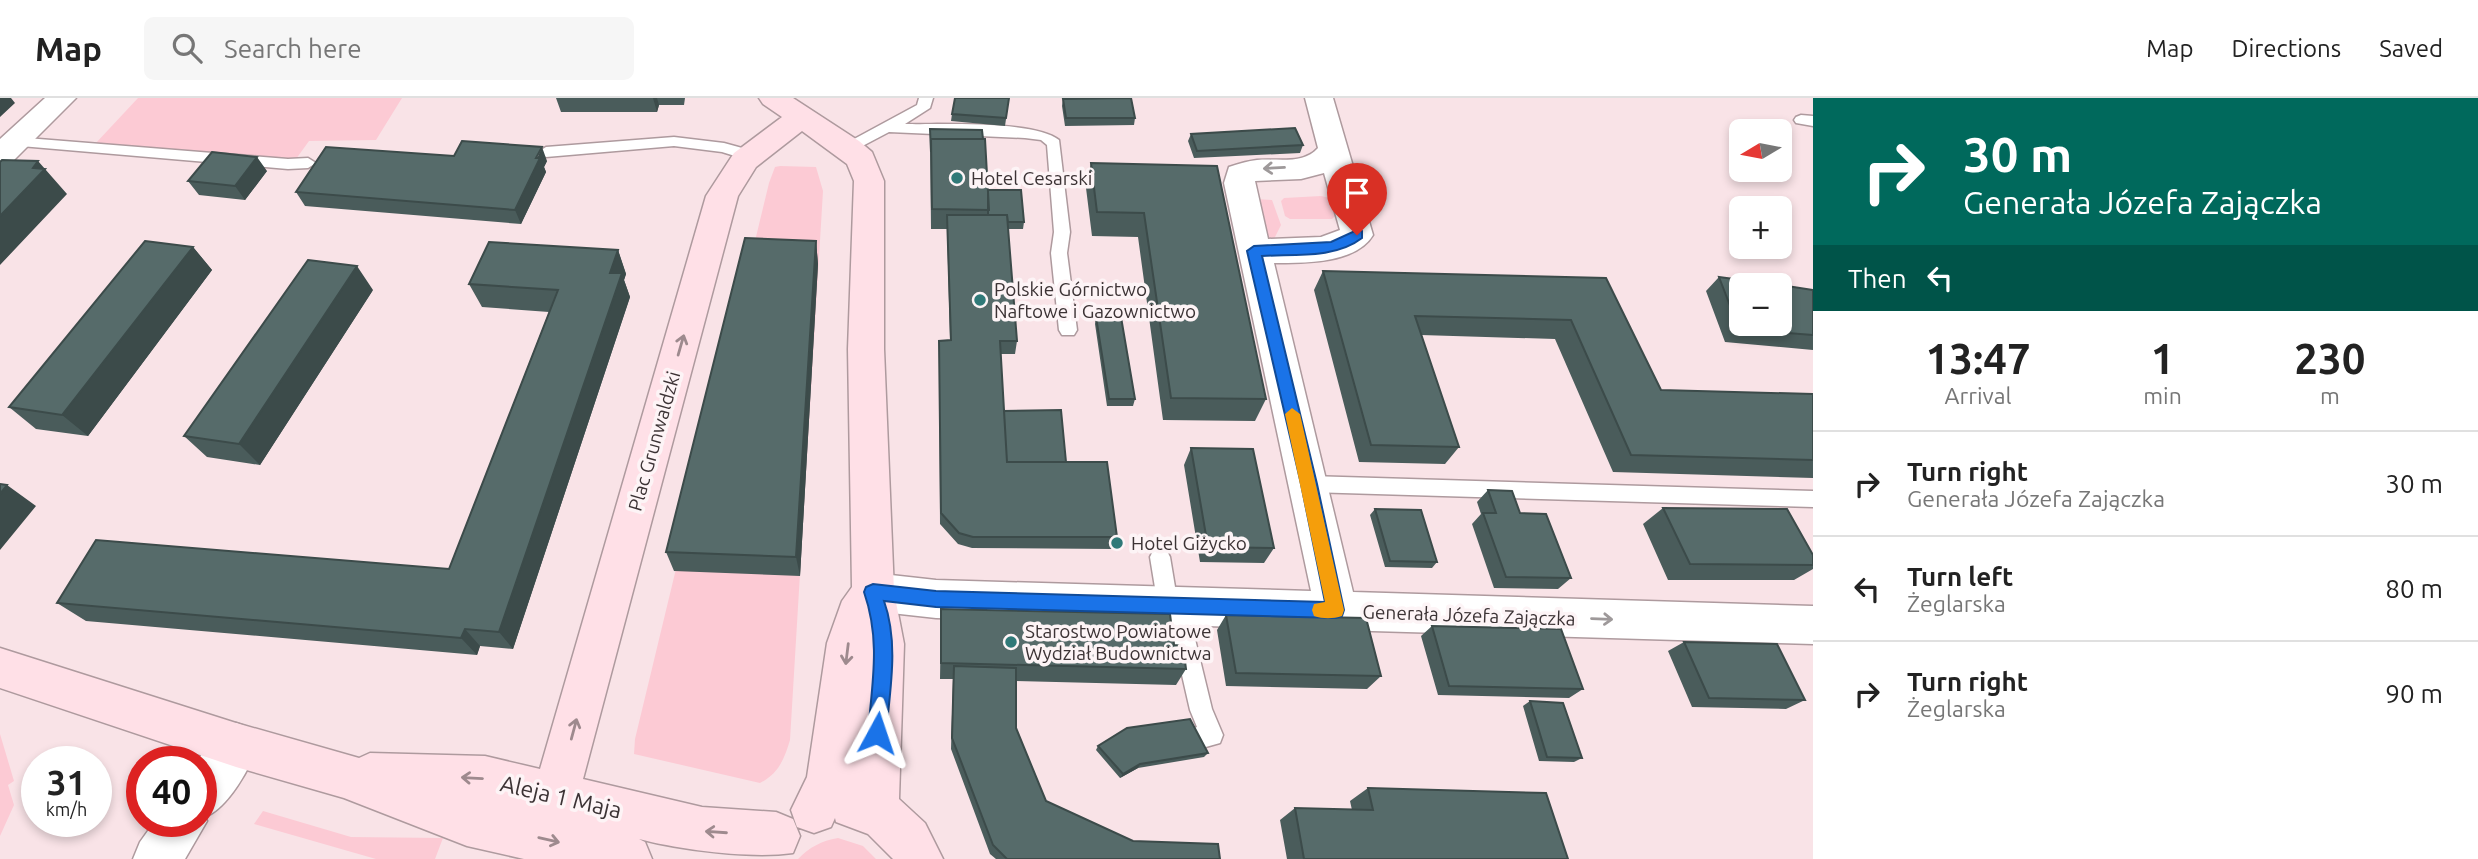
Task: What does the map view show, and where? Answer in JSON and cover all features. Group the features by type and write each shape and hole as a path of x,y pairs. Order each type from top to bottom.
{"street":[{"path":"7,149 62,98"},
{"path":"1254,251 1331,247 1346,243 1357,235 1319,98"},
{"name":"Plac Grunwaldzki","path":"556,795 722,196 736,168 787,109 848,148 864,166 871,192 866,349 873,592 881,617 885,646 877,733 875,813"},
{"path":"1334,147 1321,163 1309,167 1268,168 1240,174 1239,183 1336,610"},
{"path":"814,810 829,783 848,643 856,615 873,592"},
{"name":"Generała Józefa Zajączka","path":"873,592 936,599 1813,625"},
{"name":"Aleja 1 Maja","path":"0,668 236,745 344,775 467,821 628,859"},
{"path":"217,772 236,745"},
{"name":"Aleja 1 Maja","path":"344,775 485,779 768,848"},
{"path":"768,848 787,825 814,810 846,804 891,820 905,834 919,859"},
{"path":"158,859 172,837"}],"lane":[{"path":"848,148 890,128 923,108 926,98"},
{"path":"890,128 1025,132 1045,136 1054,143 1062,232 1059,253 1068,330"},
{"path":"546,152 668,142 718,145 748,155"},
{"path":"7,149 307,163"},
{"path":"1309,484 1813,499"},
{"path":"1160,557 1168,606 1184,639 1201,710 1212,735 1195,739"}],"shaded area":[{"path":"138,98 402,98 376,140 309,141 296,159 95,144"},
{"path":"775,167 816,167 823,191 790,740 780,766 760,783 634,754 635,739 769,183"},
{"path":"1284,198 1330,198 1335,216 1332,219 1290,219 1285,216 1281,201"},
{"path":"1255,199 1272,200 1281,225 1273,241 1265,238"},
{"path":"0,734 14,781 8,785 14,805 0,836"},
{"path":"263,811 351,837 443,838 435,859 376,859 254,824"},
{"path":"838,838 863,846 876,859 798,859 816,845"}],"building":[{"path":"955,98 1009,98 1006,118 952,114"},
{"path":"1131,98 1135,118 1066,118 1063,99"},
{"path":"1295,128 1303,145 1197,151 1191,134"},
{"path":"930,129 982,130 983,139 931,139 931,152"},
{"name":"Hotel Cesarski","path":"931,139 985,139 989,210 932,209"},
{"path":"462,141 542,147 536,158 540,158 515,210 296,192 326,147 454,156"},
{"path":"212,152 257,157 235,186 188,181"},
{"path":"38,161 33,168 45,169 0,216 0,162"},
{"path":"1091,163 1217,166 1266,399 1171,398 1144,213 1097,212"},
{"path":"988,190 1021,190 1024,222 1008,222 1007,215 988,215"},
{"path":"947,215 1007,215 1017,341 1000,341 1007,462 1107,462 1117,537 973,537 959,533 941,513 939,341 951,340"},
{"path":"745,238 816,241 796,557 666,552"},
{"path":"145,241 193,247 62,415 9,407"},
{"path":"489,242 618,250 610,273 622,273 499,632 465,629 461,638 57,603 96,540 449,569 558,290 469,284"},
{"path":"308,260 357,266 239,444 184,436"},
{"path":"1323,271 1606,278 1661,390 1813,394 1813,460 1631,455 1571,320 1415,316 1459,447 1371,445"},
{"path":"1719,277 1729,278 1729,303"},
{"path":"1792,287 1813,290 1813,335 1792,333"},
{"path":"1096,317 1121,317 1135,399 1109,399"},
{"path":"1061,410 1066,462 1007,462 1004,411"},
{"path":"1191,448 1253,449 1274,548 1208,547"},
{"path":"0,484 7,485 0,494"},
{"path":"1488,490 1512,491 1520,513 1546,514 1571,578 1506,577 1483,513 1496,513"},
{"path":"1663,508 1787,509 1813,555 1813,565 1690,564"},
{"path":"1375,509 1421,510 1437,562 1390,561"},
{"path":"941,609 1170,614 1174,645 1183,646 1186,669 941,663"},
{"path":"1226,615 1366,618 1381,676 1236,673"},
{"path":"1432,626 1561,629 1583,689 1449,686"},
{"path":"1684,642 1777,644 1805,700 1709,698"},
{"path":"954,666 1016,668 1016,728 1046,801 1133,841 1218,844 1220,859 1007,859 993,845 952,738"},
{"path":"1530,701 1563,703 1582,758 1547,757"},
{"path":"1190,719 1208,753 1140,764 1123,774 1098,746 1127,728"},
{"path":"1368,788 1546,793 1568,859 1304,859 1295,808 1373,810"}],"slow traffic":[{"path":"1292,414 1336,610 1320,610"}],"place":[{"name":"Hotel Cesarski","path":"957,178"},
{"name":"Polskie Górnictwo Naftowe i Gazownictwo","path":"980,300"},
{"name":"Hotel Giżycko","path":"1117,543"},
{"name":"Starostwo Powiatowe Wydział Budownictwa","path":"1011,642"}],"route":[{"path":"877,733 885,646 881,617 873,592 936,599 1336,610 1254,251 1331,247 1346,243 1357,235"}]}
